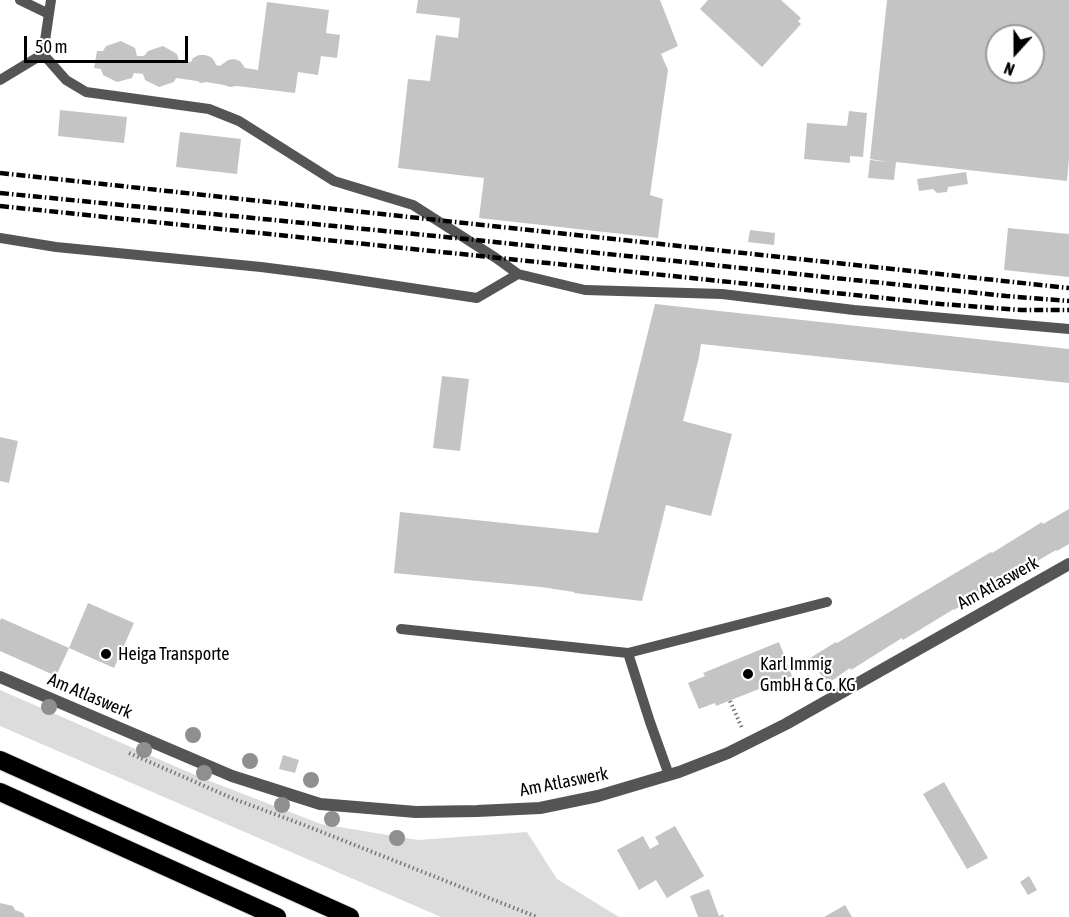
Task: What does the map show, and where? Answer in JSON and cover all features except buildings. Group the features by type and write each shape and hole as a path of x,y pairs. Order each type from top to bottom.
{"highway":[{"path":"0,760 350,917"},
{"path":"0,792 278,917"}],"street":[{"name":"Am Atlaswerk","path":"0,677 232,776 320,804 416,812 540,808 598,796 687,770 748,743 786,724 1069,564"}],"lane":[{"path":"20,0 49,14"},
{"path":"43,54 51,0"},
{"path":"0,80 43,54"},
{"path":"43,54 66,80 86,92 208,109 239,121 334,181 413,205 518,274 585,290 722,294 854,310 1069,329"},
{"path":"0,238 56,247 324,275 477,298 518,274"},
{"path":"401,629 628,653 827,602"},
{"path":"628,653 669,775"}],"path":[{"path":"730,701 748,743"},
{"path":"124,751 234,799 537,917"}],"shaded area":[{"path":"0,690 202,778 321,824 418,840 527,832 557,879 619,917 441,917 0,726"}],"railway":[{"path":"0,173 1069,288"},
{"path":"0,193 1069,301"},
{"path":"0,206 941,304 1021,310 1069,310"}],"place":[{"name":"Heiga Transporte","path":"106,654"},
{"name":"Karl Immig GmbH & Co. KG","path":"748,674"}]}
